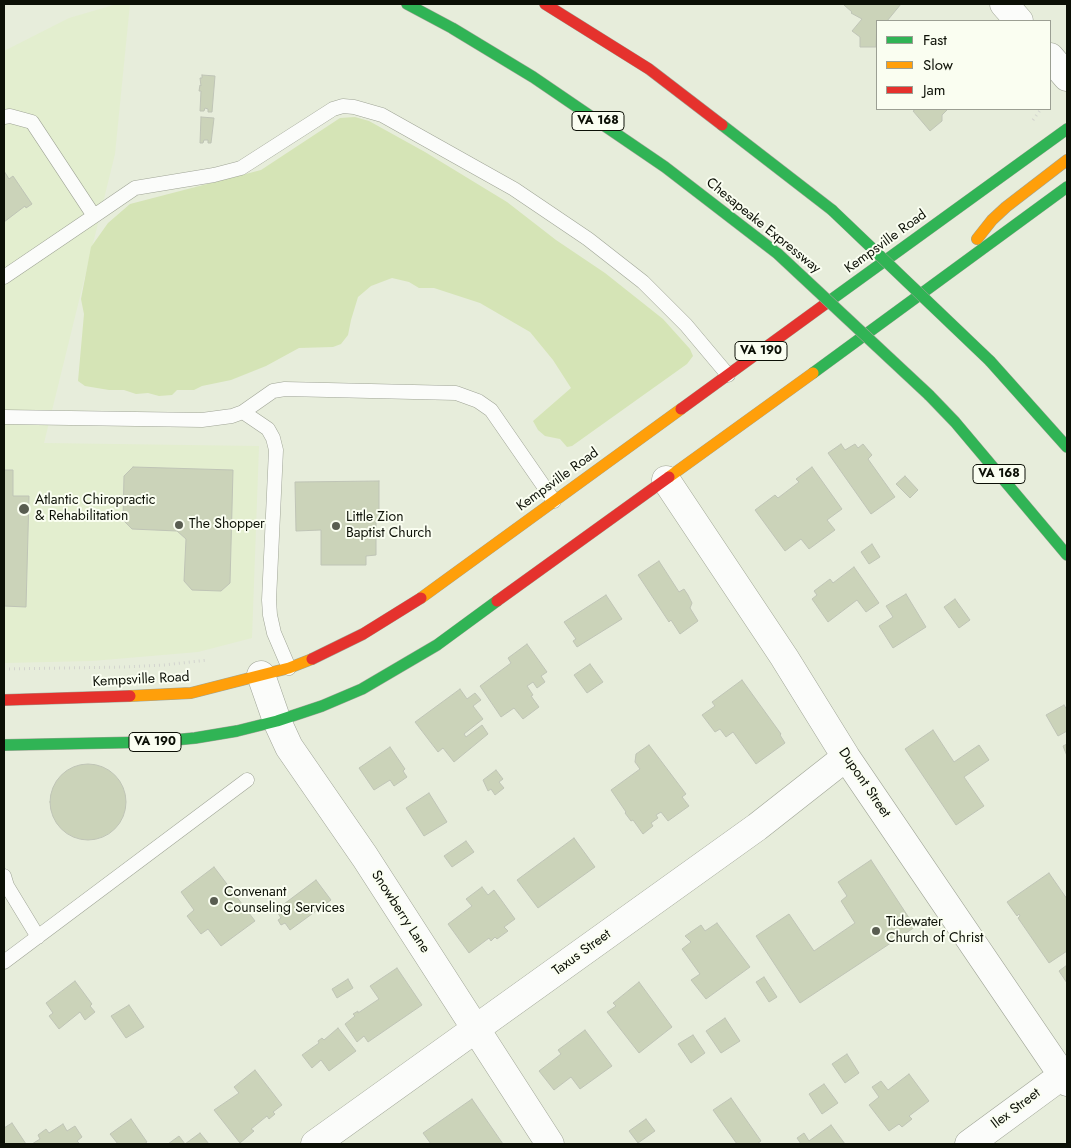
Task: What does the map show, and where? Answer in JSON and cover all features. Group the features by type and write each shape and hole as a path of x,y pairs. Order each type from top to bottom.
{"main road":[{"name":"Chesapeake Expressway","path":"408,4 533,77 666,167 778,254 929,395 955,422 1067,555"},
{"path":"545,4 649,69 832,210 990,361 1067,447"},
{"name":"Kempsville Road","path":"4,700 191,693 289,668 328,652 363,634 401,611 1067,129"},
{"path":"974,255 978,238 992,220 1067,160"},
{"name":"VA 190","path":"4,745 154,742 194,738 277,721 322,706 362,689 437,645 1067,187"}],"street":[{"path":"1004,4 1018,20"},
{"path":"1051,58 1067,77"},
{"name":"Dupont Street","path":"666,480 784,658 846,757 1065,1078"},
{"name":"Snowberry Lane","path":"261,675 277,721 289,746 366,857 550,1144"},
{"name":"Taxus Street","path":"315,1144 749,832 846,757"},
{"name":"Ilex Street","path":"969,1144 1065,1078"}],"lane":[{"path":"4,277 135,188 207,177 241,168 333,109 343,106 382,115 395,122 514,189 588,240 643,282 686,325 728,375"},
{"path":"4,117 10,116 32,122 94,216"},
{"path":"4,418 202,420 232,416 243,412 273,391 285,389 456,393 478,401 491,410 554,501"},
{"path":"243,412 268,429 276,450 269,600 274,633 289,668"},
{"path":"4,962 246,780"},
{"path":"4,876 7,886 38,937"}],"path":[{"path":"4,669 126,667 212,660"}],"shaded area":[{"path":"117,4 130,4 115,154 44,443 259,446 252,638 198,652 92,661 4,663 4,51 69,18"},
{"path":"355,117 369,121 425,152 507,202 556,240 605,273 663,319 690,349 693,356 687,364 572,446 567,447 560,439 545,436 538,430 533,421 571,388 553,360 530,332 480,303 434,288 419,288 409,282 392,278 371,286 358,297 348,335 341,344 333,347 299,348 266,366 231,380 202,386 194,390 177,390 172,395 159,396 148,393 136,394 124,390 109,390 85,386 78,381 84,314 81,299 91,247 108,223 130,204 261,170 340,118"}],"building":[{"path":"901,4 888,20 876,20 876,47 860,47 860,37 852,31 862,19 851,13 844,5"},
{"path":"202,75 215,76 212,112 208,112 208,109 205,108 204,111 200,111 201,91 199,91"},
{"path":"947,110 942,115 942,121 930,131 913,111"},
{"path":"201,117 214,118 211,143 208,143 208,140 204,140 203,143 200,143"},
{"path":"4,171 9,179 13,176 32,204 26,208 25,206 4,222"},
{"path":"841,444 845,450 855,444 858,448 863,444 872,455 868,459 895,497 871,514 828,453"},
{"name":"The Shopper","path":"133,467 233,470 230,583 221,591 192,590 184,581 186,539 177,531 132,529 123,520 124,476"},
{"path":"812,467 842,509 827,520 835,530 809,549 801,539 785,551 755,510 775,495 778,498 799,482 796,479"},
{"path":"4,470 13,470 13,496 29,496 26,607 4,606"},
{"path":"905,476 918,490 910,498 896,484"},
{"name":"Little Zion Baptist Church","path":"379,481 379,522 376,522 376,555 366,556 366,565 321,565 321,530 296,531 295,482"},
{"path":"872,544 880,557 869,564 861,552"},
{"path":"659,561 679,592 684,589 688,595 692,603 690,608 698,621 680,634 671,620 669,622 638,575"},
{"path":"854,567 879,603 866,612 857,600 828,622 812,599 817,595 814,591 830,579 833,583"},
{"path":"906,594 926,627 893,648 879,626 893,617 886,606"},
{"path":"606,595 622,619 577,647 573,641 576,639 564,622"},
{"path":"955,599 970,620 959,628 944,607"},
{"path":"527,644 547,672 541,676 545,682 537,688 533,682 527,686 539,707 523,719 514,708 501,717 480,686 511,663 508,658"},
{"path":"590,664 603,682 587,693 574,675"},
{"path":"742,680 781,734 785,743 756,764 733,732 726,737 720,729 715,732 702,715 715,706 712,702"},
{"path":"460,689 467,699 475,693 481,700 473,706 483,719 464,734 466,737 482,725 488,734 454,762 443,748 438,752 415,722"},
{"path":"1064,705 1067,710 1067,731 1058,736 1046,715"},
{"path":"933,730 954,762 979,745 989,760 964,777 984,806 956,825 905,749"},
{"path":"1067,744 1067,756 1063,746"},
{"path":"649,745 686,794 682,797 689,806 668,821 661,812 656,815 658,818 651,823 653,826 643,834 633,820 631,821 625,813 611,790 640,769 635,762 636,754"},
{"path":"390,747 405,769 403,771 407,777 394,786 390,780 374,790 359,768"},
{"path":"88,764 103,767 115,775 123,787 126,802 123,817 115,829 103,837 88,840 73,837 61,829 53,817 50,802 53,787 61,775 73,767"},
{"path":"496,770 503,779 499,782 504,788 495,795 491,789 488,791 483,780"},
{"path":"429,793 447,822 424,836 406,808"},
{"path":"574,838 595,867 538,908 517,880"},
{"path":"466,841 474,852 452,867 444,856"},
{"name":"Tidewater Church of Christ","path":"871,860 915,927 800,1003 756,936 789,914 814,951 855,923 841,901 847,896 838,882"},
{"name":"Convenant Counseling Services","path":"214,867 255,921 221,946 208,929 201,934 187,916 194,910 181,892"},
{"path":"1049,873 1067,899 1067,951 1049,963 1018,918 1019,914 1017,916 1007,902"},
{"path":"316,880 331,900 290,930 285,923 281,925 278,920 281,918 276,910"},
{"path":"482,887 488,895 494,890 515,919 504,927 508,931 497,939 495,937 491,941 489,938 469,953 448,924 472,906 466,899"},
{"path":"717,923 750,967 706,999 691,980 700,974 682,949 691,942 685,936 701,925 705,931"},
{"path":"1067,965 1067,983 1059,971"},
{"path":"397,968 422,1005 368,1042 364,1036 357,1042 345,1024 355,1016 353,1014 358,1011 358,1013 379,999 370,986"},
{"path":"764,977 777,997 769,1002 756,982"},
{"path":"348,979 353,988 337,998 332,989"},
{"path":"75,981 92,1004 90,1006 95,1012 85,1020 80,1012 59,1029 49,1016 53,1013 46,1003"},
{"path":"639,982 672,1027 639,1053 607,1012 616,1006 613,1003"},
{"path":"129,1005 144,1027 126,1038 111,1016"},
{"path":"725,1018 740,1041 721,1053 706,1031"},
{"path":"338,1028 356,1051 329,1071 321,1060 312,1068 302,1055 319,1043 318,1041 322,1038 324,1040"},
{"path":"585,1030 612,1066 580,1089 571,1077 554,1090 539,1071 561,1054 558,1050"},
{"path":"693,1035 705,1053 691,1063 678,1044"},
{"path":"847,1054 859,1073 845,1083 832,1064"},
{"path":"255,1070 282,1105 273,1112 275,1114 269,1119 267,1116 251,1129 254,1131 240,1143 214,1110 239,1093 234,1087"},
{"path":"909,1074 929,1101 909,1116 912,1119 902,1127 899,1124 889,1131 869,1105 879,1097 872,1087 881,1081 888,1090"},
{"path":"824,1084 838,1103 822,1114 809,1094"},
{"path":"731,1098 761,1141 757,1144 737,1144 713,1110"},
{"path":"472,1099 503,1144 431,1144 423,1133"},
{"path":"131,1119 147,1142 144,1144 118,1144 110,1134"},
{"path":"646,1119 655,1131 638,1143 629,1131"},
{"path":"12,1123 26,1144 4,1144 4,1128"},
{"path":"63,1124 67,1131 75,1126 82,1137 77,1141 80,1144 32,1144 40,1139 38,1135 46,1129 49,1133"},
{"path":"831,1125 845,1144 801,1144 797,1138 804,1133 809,1141"},
{"path":"200,1133 209,1144 185,1144"},
{"path":"179,1136 185,1144 168,1144"}],"traffic: fast":[{"path":"407,4 452,28 533,77 665,167 778,254"},
{"path":"722,125 832,210"},
{"path":"828,302 1067,129"},
{"path":"813,373 1067,187"},
{"path":"832,210 990,361"},
{"path":"778,254 929,395"},
{"path":"990,361 1067,447"},
{"path":"929,395 955,422 1067,555"},
{"path":"4,745 154,742 237,731 277,721 322,706 362,689 437,645 497,601"}],"traffic: slow":[{"path":"977,239 992,220 1006,207 1067,160"},
{"path":"669,477 813,373"},
{"path":"421,598 681,409"},
{"path":"130,696 191,693 289,668 312,659"}],"traffic: jam":[{"path":"545,4 649,69 722,125"},
{"path":"681,409 828,302"},
{"path":"497,601 669,477"},
{"path":"312,659 363,634 421,598"},
{"path":"4,700 130,696"}],"place":[{"name":"Atlantic Chiropractic & Rehabilitation","path":"24,509"},
{"name":"The Shopper","path":"179,525"},
{"name":"Little Zion Baptist Church","path":"336,526"},
{"name":"Convenant Counseling Services","path":"214,901"},
{"name":"Tidewater Church of Christ","path":"876,931"}]}
